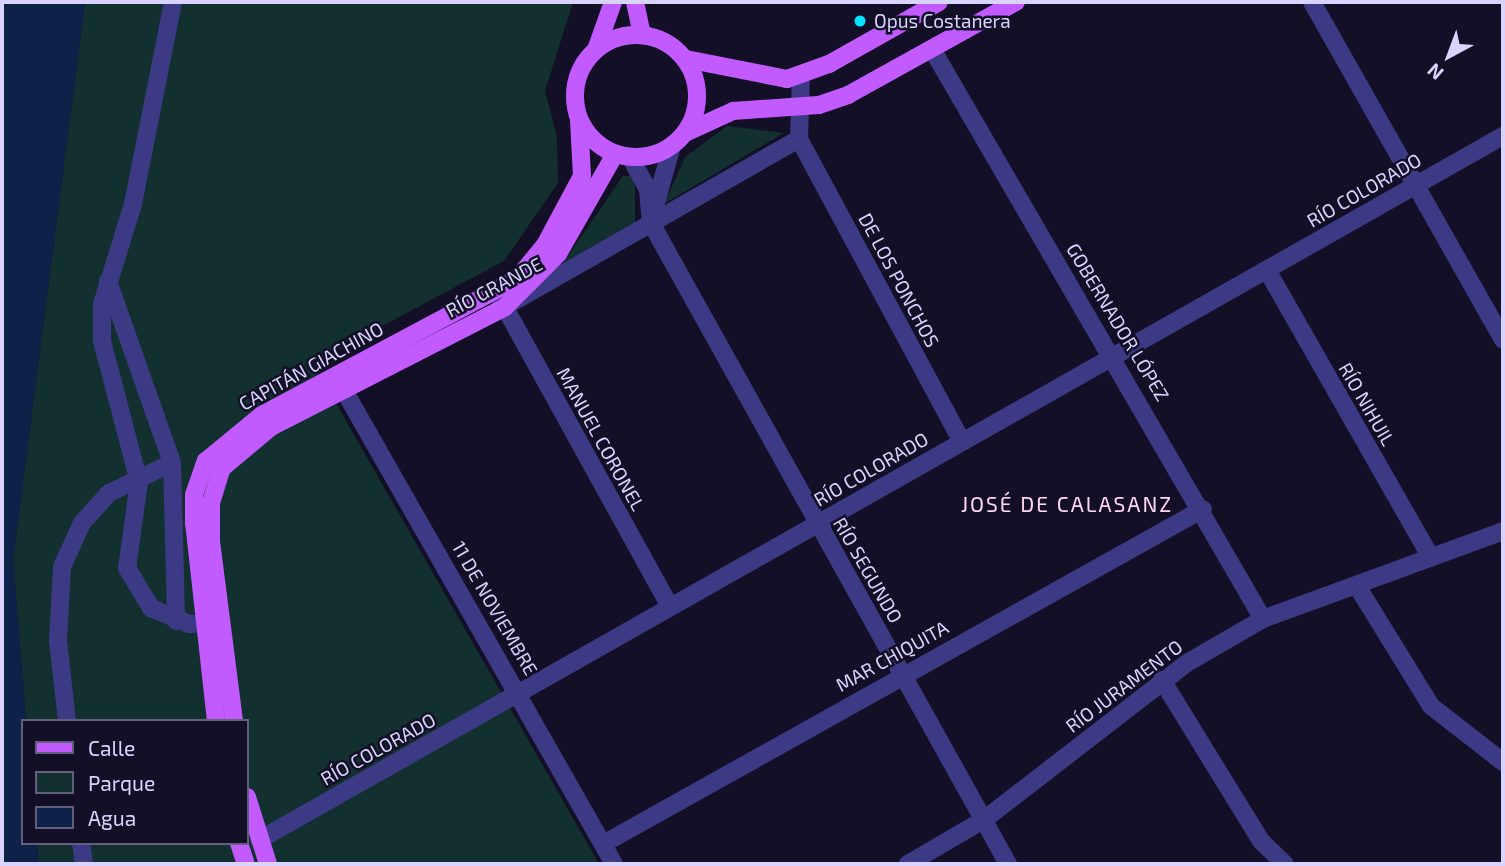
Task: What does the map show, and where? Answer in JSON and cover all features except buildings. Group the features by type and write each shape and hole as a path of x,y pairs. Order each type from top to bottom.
{"main road":[{"path":"501,300 532,264 573,200 585,157 575,86 596,49 614,2"},
{"path":"635,2 642,34"},
{"path":"596,49 642,34 686,59 767,78 801,75 939,2"},
{"path":"501,300 558,254 623,156 672,146 687,132 733,111 800,106 848,95 1016,2"},
{"path":"686,59 698,96 687,132"},
{"path":"579,120 623,156"},
{"name":"RÍO GRANDE","path":"216,479 245,444 339,382 501,300"},
{"name":"CAPITÁN GIACHINO","path":"234,719 212,623 194,523 198,475 230,436 339,382"},
{"name":"CAPITÁN GIACHINO","path":"216,479 211,542 216,719"},
{"path":"248,800 268,864"},
{"path":"240,845 246,864"}],"street":[{"path":"173,2 133,204 108,281 102,341 139,482 127,568 151,608 176,621 212,623"},
{"path":"1312,2 1417,183 1503,340"},
{"name":"GOBERNADOR LÓPEZ","path":"932,49 1203,509 1264,619"},
{"path":"799,139 801,75"},
{"name":"RÍO COLORADO","path":"260,840 1503,135"},
{"name":"RÍO GRANDE","path":"501,300 651,223 799,139"},
{"name":"DE LOS PONCHOS","path":"799,139 962,442"},
{"path":"651,223 672,146"},
{"path":"623,156 648,190 651,223"},
{"name":"RÍO SEGUNDO","path":"651,223 817,524 985,819 1003,861"},
{"name":"RÍO NIHUIL","path":"1267,270 1431,558"},
{"path":"108,281 172,463 176,621"},
{"name":"MANUEL CORONEL","path":"501,300 670,606"},
{"name":"11 DE NOVIEMBRE","path":"339,382 520,693 614,864"},
{"path":"67,719 58,641 62,567 94,508 109,494 139,482 172,463"},
{"name":"MAR CHIQUITA","path":"603,844 903,673 1203,509"},
{"name":"RÍO JURAMENTO","path":"908,864 985,819 1162,680 1264,619 1503,531"},
{"path":"1357,586 1431,706 1503,762"},
{"path":"1162,680 1261,841 1285,864"},
{"path":"81,845 84,864"}],"green space":[{"path":"85,2 573,2 545,91 557,137 558,183 504,261 313,363 599,864 38,864 37,845 248,845 248,719 26,719 13,559"},
{"path":"727,126 784,133 664,204 685,157"},
{"path":"623,176 635,176 635,222 563,263"}],"water":[{"path":"2,2 85,2 13,559 26,719 21,719 21,845 37,845 38,864 2,864"}],"place":[{"name":"Opus Costanera","path":"860,21"}],"district":[{"name":"JOSÉ DE CALASANZ","path":"1067,504"}]}
